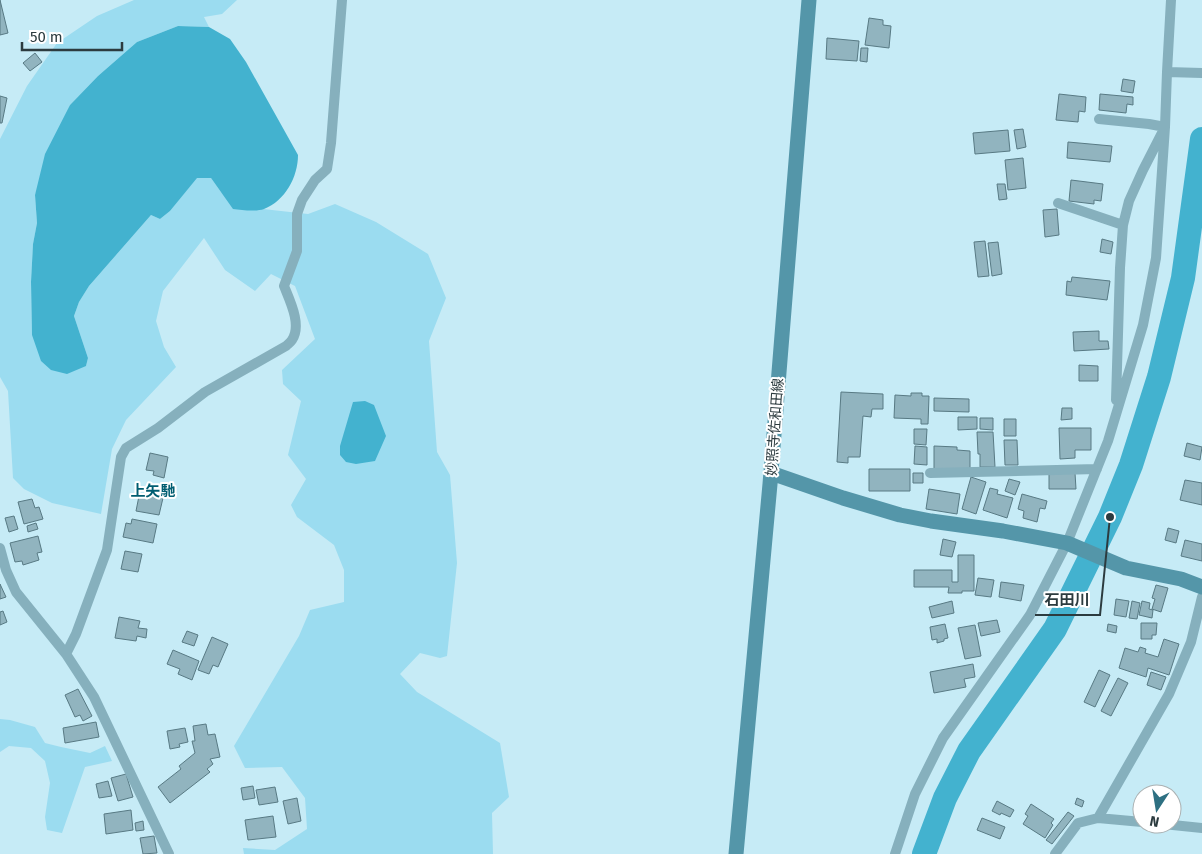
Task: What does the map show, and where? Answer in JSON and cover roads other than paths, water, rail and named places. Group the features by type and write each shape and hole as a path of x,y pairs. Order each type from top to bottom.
{"main road":[{"name":"妙照寺佐和田線","path":"736,854 771,472 809,0"},
{"path":"771,472 843,498 900,515 1003,531 1071,545 1119,566 1181,579 1202,587"}],"street":[{"path":"66,654 76,634 107,550 121,457 126,448 158,428 205,392 286,346 292,340 296,320 284,286 297,251 297,214 302,200 315,180 327,169 331,143 342,0"},
{"path":"894,854 915,794 943,738 1030,615 1071,545 1108,441 1143,325 1156,258 1165,127 1171,72 1170,0"},
{"path":"1171,72 1202,73"},
{"path":"1099,119 1165,127"},
{"path":"1116,413 1123,225 1129,201 1142,170 1165,127"},
{"path":"1058,203 1123,225"},
{"path":"930,473 1097,469"},
{"path":"0,548 6,570 16,592 66,654 94,697 169,854"},
{"path":"1098,818 1169,694 1191,642 1202,597"},
{"path":"1056,854 1078,823 1098,818 1132,821"},
{"path":"1182,826 1202,828"}],"waterway":[{"path":"924,854 945,798 969,751 1055,629 1110,517 1131,465 1159,377 1183,278 1202,139"}],"place":[{"name":"石田川","path":"1110,517"}],"district":[{"name":"上矢馳","path":"153,491"}]}
